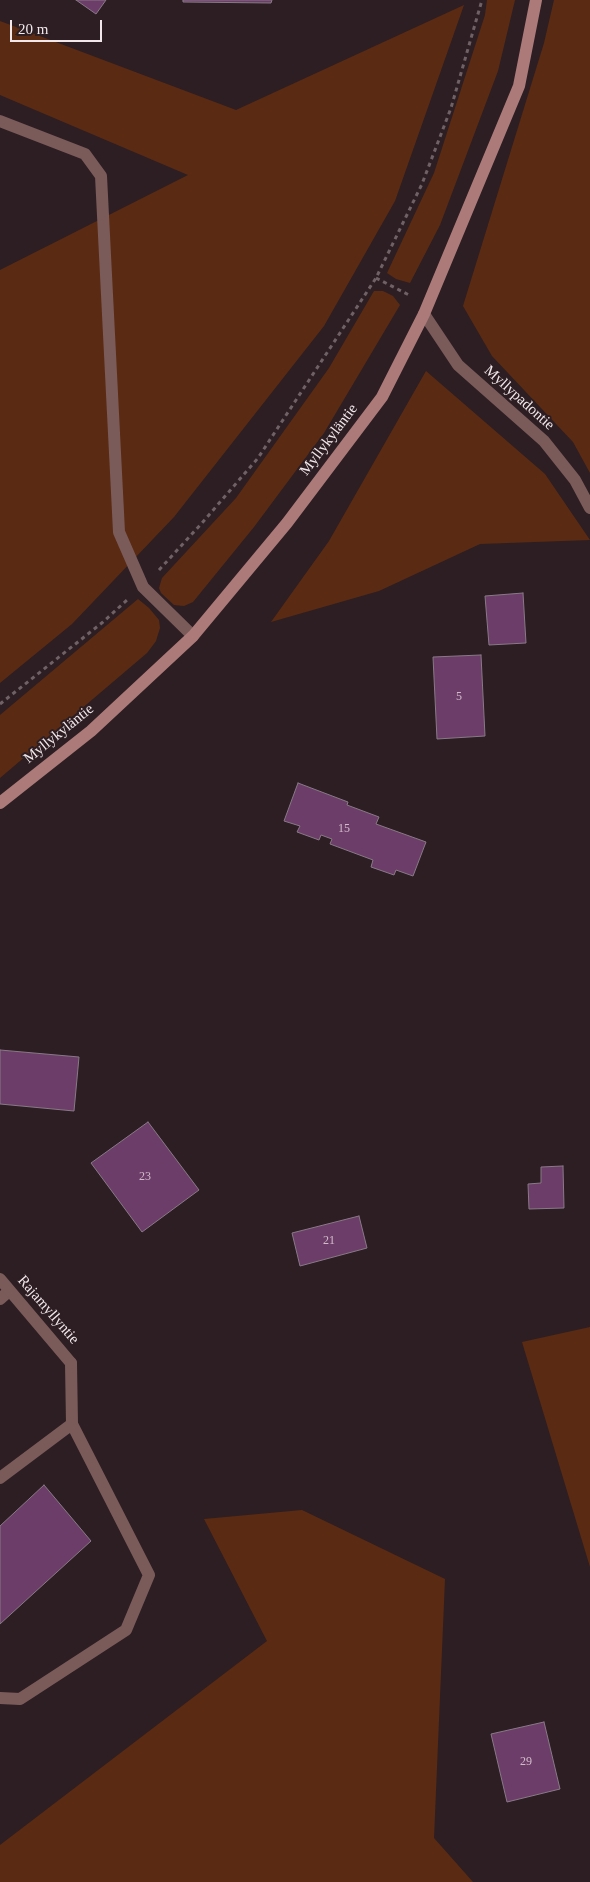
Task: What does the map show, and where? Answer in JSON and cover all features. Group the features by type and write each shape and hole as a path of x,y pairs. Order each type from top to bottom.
{"main road":[{"name":"Myllykyläntie","path":"0,803 91,731 193,636 287,523 382,397 424,314 520,86 536,0"}],"street":[{"path":"0,121 85,154 100,176 119,532 143,587 193,636"},
{"name":"Myllypadontie","path":"424,314 458,365 544,441 575,480 590,508"},
{"name":"Rajamyllyntie","path":"0,1279 4,1295 71,1363 72,1424"},
{"path":"0,1478 72,1424 149,1575 126,1630 20,1699 0,1698"}],"path":[{"path":"0,704 103,622 143,587 258,458 376,278 422,184 451,108 482,0"},
{"path":"376,278 415,298 424,314"}],"shaded area":[{"path":"487,0 515,0 498,71 440,225 410,283 396,279 387,273 434,173 485,15"},
{"path":"554,0 590,0 590,473 573,442 492,356 463,306 544,43"},
{"path":"464,5 395,201 324,326 174,517 72,624 0,683 0,270 188,175 0,95 0,21 236,110"},
{"path":"374,291 383,291 393,296 400,305 324,433 254,527 193,602 184,606 174,605 161,593 159,588 162,578 236,498 329,368"},
{"path":"426,371 545,474 590,540 480,544 379,591 271,622 329,541"},
{"path":"138,599 159,620 160,628 156,641 147,653 0,778 0,715"},
{"path":"590,1327 590,1567 522,1342"},
{"path":"302,1510 445,1579 434,1838 473,1882 0,1882 0,1845 267,1641 204,1519"}],"building":[{"path":"76,0 106,0 96,14"},
{"path":"183,0 272,0 271,3 183,2"},
{"path":"523,593 526,643 489,645 485,596"},
{"path":"481,655 485,736 437,739 433,657"},
{"path":"298,783 348,802 347,805 379,817 376,824 426,842 413,876 396,870 394,875 371,867 373,860 330,844 332,839 321,835 319,840 297,832 300,826 284,821"},
{"path":"0,1050 79,1057 74,1111 0,1104"},
{"path":"148,1122 199,1190 142,1232 91,1163"},
{"path":"563,1166 564,1208 529,1209 528,1184 541,1183 541,1167"},
{"path":"359,1216 367,1248 300,1266 292,1233"},
{"path":"44,1485 91,1541 0,1624 0,1526"},
{"path":"544,1722 560,1789 507,1802 491,1734"}]}
